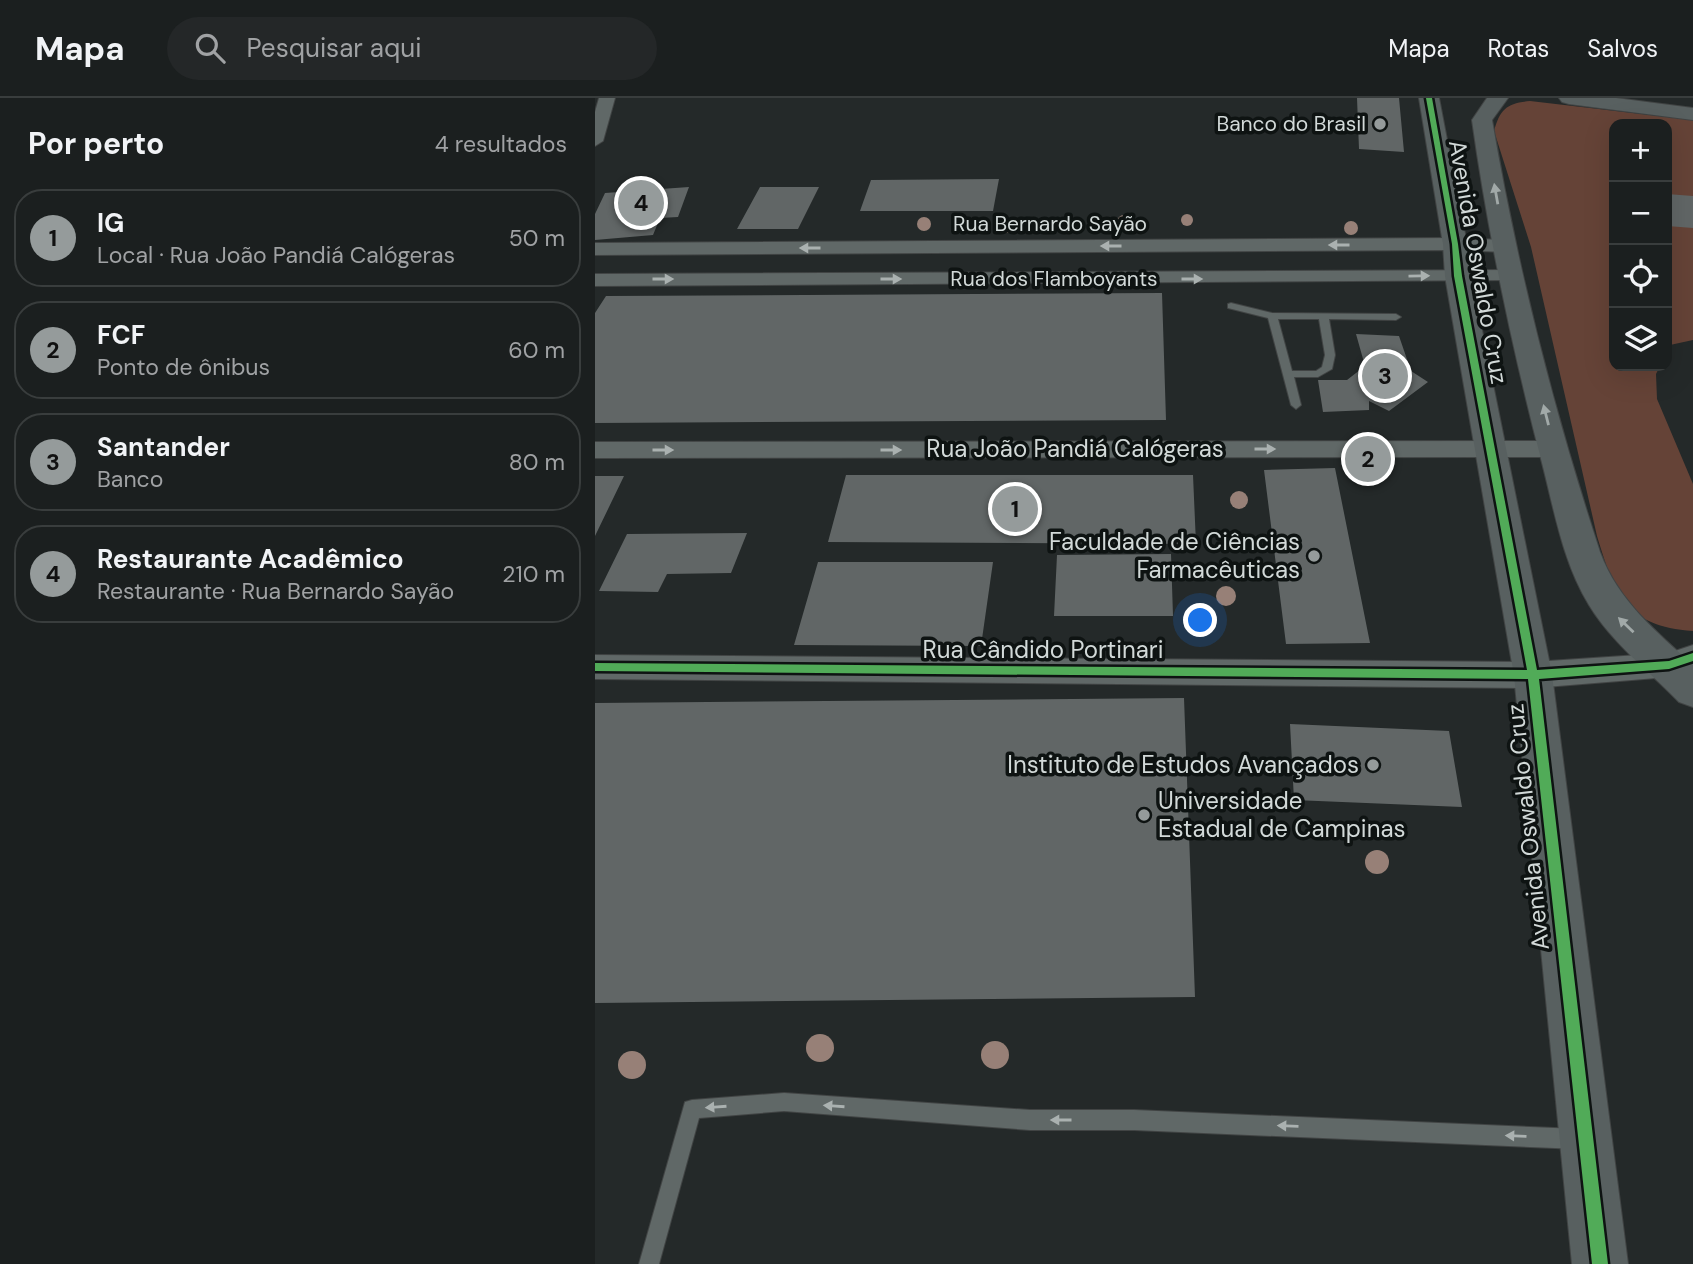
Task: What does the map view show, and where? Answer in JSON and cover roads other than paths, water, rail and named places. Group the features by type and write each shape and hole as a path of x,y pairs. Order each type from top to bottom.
{"street":[{"path":"595,141 607,98"},
{"name":"Avenida Oswaldo Cruz","path":"1429,98 1490,449 1533,675 1599,1264"},
{"name":"Avenida Oswaldo Cruz","path":"1498,98 1485,112 1482,120 1505,246 1554,449 1582,547 1600,592 1619,619 1681,661 1693,690"},
{"path":"1569,98 1693,114"},
{"path":"1687,98 1693,99"},
{"name":"Rua Bernardo Sayão","path":"595,249 1457,260 1505,246"},
{"name":"Rua dos Flamboyants","path":"595,280 1228,279 1457,260 1512,276"},
{"name":"Rua João Pandiá Calógeras","path":"595,450 1554,449"},
{"name":"Rua Cândido Portinari","path":"595,667 1533,675 1681,661"}],"lane":[{"path":"1231,306 1272,316 1396,317"},
{"path":"1272,316 1296,405"},
{"path":"1288,374 1318,374 1327,369 1330,355 1324,317"},
{"path":"649,1264 692,1109 784,1102 1030,1120 1134,1120 1584,1139"}],"place":[{"name":"Banco do Brasil","path":"1380,124"},
{"name":"Restaurante Acadêmico","path":"641,203"},
{"name":"Santander","path":"1385,376"},
{"name":"FCF","path":"1368,459"},
{"name":"IG","path":"1015,509"},
{"name":"Faculdade de Ciências Farmacêuticas","path":"1314,556"},
{"name":"Instituto de Estudos Avançados","path":"1373,765"},
{"name":"Universidade Estadual de Campinas","path":"1144,815"}]}
